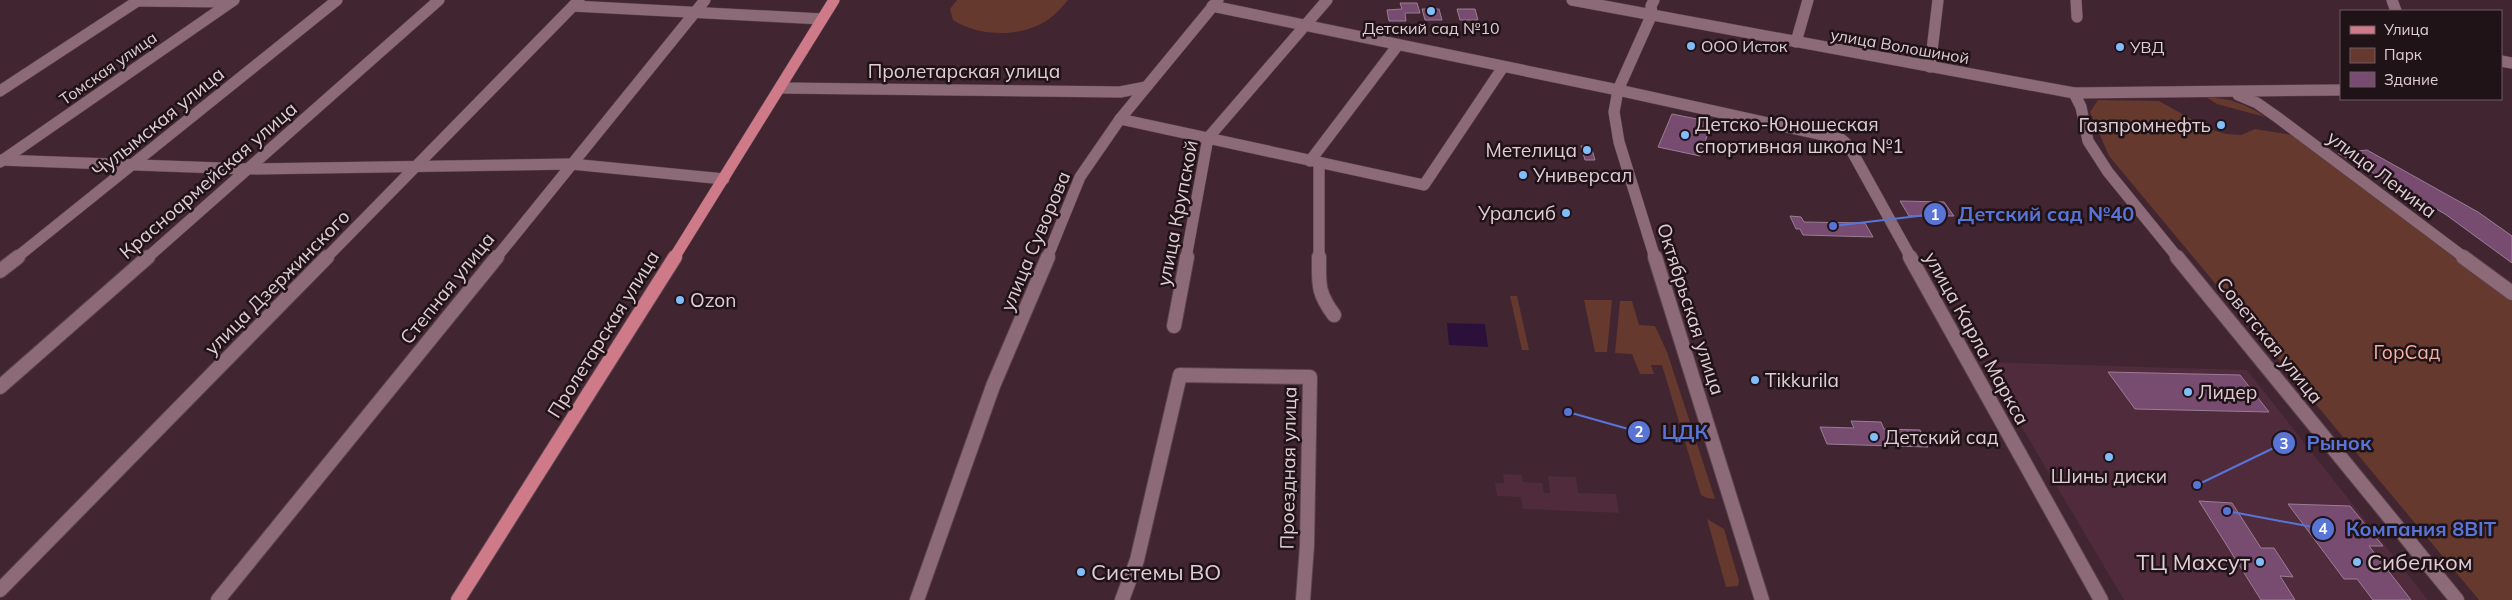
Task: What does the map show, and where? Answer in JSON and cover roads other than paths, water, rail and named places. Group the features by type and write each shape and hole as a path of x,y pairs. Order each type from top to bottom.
{"main road":[{"name":"Пролетарская улица","path":"458,600 724,179 834,0"}],"street":[{"path":"0,91 139,0 232,1"},
{"name":"Чулымская улица","path":"0,271 337,0"},
{"name":"Красноармейская улица","path":"0,387 439,0"},
{"name":"Степная улица","path":"218,600 705,0"},
{"name":"улица Крупской","path":"1174,326 1208,138 1327,0"},
{"name":"улица Волошиной","path":"1572,0 2074,93 2340,90"},
{"name":"Октябрьская улица","path":"1654,0 1652,14 1618,90 1614,112 1619,142 1762,600"},
{"path":"1796,42 1808,0"},
{"path":"1930,67 1938,0"},
{"path":"2076,0 2077,17"},
{"name":"Томская улица","path":"1,160 232,1"},
{"path":"576,3 822,19"},
{"name":"улица Дзержинского","path":"0,590 576,3"},
{"name":"улица Карла Маркса","path":"1215,3 1306,26 1618,90 1840,139 1849,146 2102,600"},
{"name":"улица Суворова","path":"917,600 993,386 1080,177 1120,119 1215,3"},
{"path":"1334,315 1322,299 1319,284 1315,161 1398,45"},
{"path":"1120,119 1424,185 1503,67"},
{"name":"Пролетарская улица","path":"781,88 1120,92 1146,87"},
{"path":"1120,92 1131,106"},
{"name":"улица Ленина","path":"2226,92 2257,103 2512,293"},
{"name":"Советская улица","path":"2074,93 2080,106 2088,141 2108,172 2457,600"},
{"path":"1,160 131,167 247,169 416,168 571,164 724,179"},
{"name":"Проездная улица","path":"1122,600 1137,560 1180,376 1310,377 1307,545 1303,600"}],"place":[{"name":"Детский сад №10","path":"1431,11"},
{"name":"ООО Исток","path":"1691,46"},
{"name":"УВД","path":"2120,47"},
{"name":"Газпромнефть","path":"2221,125"},
{"name":"Детско-Юношеская спортивная школа №1","path":"1685,135"},
{"name":"Метелица","path":"1587,150"},
{"name":"Универсал","path":"1523,175"},
{"name":"Уралсиб","path":"1566,213"},
{"name":"Детский сад №40","path":"1833,226"},
{"name":"Ozon","path":"680,300"},
{"name":"Tikkurila","path":"1755,380"},
{"name":"Лидер","path":"2188,392"},
{"name":"ЦДК","path":"1568,412"},
{"name":"Детский сад","path":"1874,437"},
{"name":"Шины диски","path":"2109,457"},
{"name":"Рынок","path":"2197,485"},
{"name":"Компания 8BIT","path":"2227,511"},
{"name":"ТЦ Махсут","path":"2260,562"},
{"name":"Сибелком","path":"2357,562"},
{"name":"Системы ВО","path":"1081,572"}],"park label":[{"name":"ГорСад","path":"2407,352"}]}
